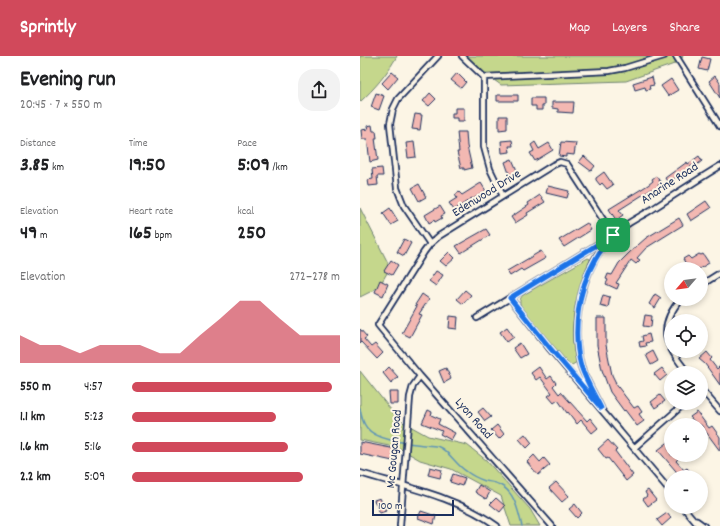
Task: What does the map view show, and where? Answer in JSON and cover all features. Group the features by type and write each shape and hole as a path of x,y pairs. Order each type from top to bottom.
{"street":[{"path":"430,244 404,206 397,188 390,124 392,109 398,99 438,56"},
{"path":"462,56 484,76 609,71 625,68 664,56"},
{"path":"676,56 720,126"},
{"path":"484,76 484,147 490,169 503,196"},
{"name":"Edenwood Drive","path":"378,325 430,244 439,236 560,162 564,162 570,166 613,235"},
{"name":"Anarine Road","path":"477,318 613,235 720,166"},
{"name":"Anarine Road","path":"601,408 581,365 577,330 581,300 589,271 600,251 613,235"},
{"path":"708,281 720,273"},
{"path":"510,298 555,355 664,484"},
{"path":"675,306 669,317 666,328 666,336 670,350 683,366"},
{"name":"Lyon Road","path":"378,325 420,376 552,526"},
{"name":"Mc Gougan Road","path":"400,526 410,397 413,386 420,376"},
{"path":"708,397 720,411"},
{"path":"634,448 677,410"},
{"path":"360,473 448,500 476,512 497,526"},
{"path":"689,514 699,526"},
{"path":"692,518 704,526"}],"green space":[{"path":"360,56 397,56 389,69 360,102"},
{"path":"460,56 683,56 680,62 626,81 501,85"},
{"path":"360,208 390,268 380,285 360,297"},
{"path":"588,258 590,259 592,265 579,299 577,362 572,365 569,364 522,309 520,300 523,295"},
{"path":"360,371 399,420 428,436 467,445 486,460 530,509 540,526 511,526 501,496 451,469 420,460 399,448 360,440"}],"building":[{"path":"702,57 710,59 707,71 699,69"},
{"path":"392,72 398,77 388,89 382,83"},
{"path":"457,73 466,82 461,88 451,80"},
{"path":"715,76 720,83 720,98 709,81"},
{"path":"652,77 654,85 649,86 650,89 646,90 645,87 635,90 633,83"},
{"path":"671,79 678,90 668,96 661,86"},
{"path":"376,93 384,96 379,110 371,107"},
{"path":"430,93 436,99 429,106 423,101"},
{"path":"497,95 518,95 518,101 497,101"},
{"path":"531,98 544,98 544,106 542,106 542,110 536,110 536,106 531,106"},
{"path":"552,102 574,102 573,113 558,112 558,109 552,108"},
{"path":"455,108 464,108 464,121 457,121 457,118 452,118 452,113 455,113"},
{"path":"415,114 422,115 420,130 412,129"},
{"path":"499,116 507,116 507,129 499,130"},
{"path":"372,125 373,131 376,131 377,138 375,138 378,160 370,162 367,139 362,139 361,130 368,129 367,126"},
{"path":"457,132 466,132 467,146 472,168 464,170 464,168 461,168 457,152 459,152"},
{"path":"512,140 513,146 509,146 510,152 502,153 501,141"},
{"path":"414,142 416,157 408,158 406,143"},
{"path":"535,142 539,149 549,143 553,150 535,161 530,153 534,151 531,145"},
{"path":"561,142 576,143 574,155 566,154 566,157 559,156"},
{"path":"584,156 595,166 591,171 579,162"},
{"path":"699,156 702,161 694,167 693,165 668,183 665,178 687,162 688,164"},
{"path":"512,159 519,175 511,179 505,162"},
{"path":"382,168 383,176 377,176 378,185 369,186 368,180 373,179 372,169"},
{"path":"604,172 613,185 607,189 602,183 600,185 596,180 596,178"},
{"path":"656,176 661,183 658,185 660,188 654,192 652,189 619,210 623,215 616,220 609,209 648,185"},
{"path":"481,183 486,191 454,210 449,203 457,198 455,195 459,192 462,195"},
{"path":"419,184 426,197 419,201 412,188"},
{"path":"548,186 569,191 567,198 546,193"},
{"path":"540,195 545,202 527,213 528,215 515,223 511,217 529,205 528,203"},
{"path":"706,201 711,208 691,221 687,214"},
{"path":"440,206 445,214 441,216 442,218 435,222 434,220 429,223 425,215"},
{"path":"390,208 398,221 391,225 383,213"},
{"path":"679,218 683,225 646,248 637,258 640,260 636,264 631,260 616,283 619,284 617,289 606,284 608,274 612,275 619,263 630,252 646,238"},
{"path":"587,223 591,230 564,247 559,240"},
{"path":"486,229 490,235 461,253 456,246"},
{"path":"404,239 411,243 404,256 397,252"},
{"path":"541,251 546,258 523,271 521,269 510,276 507,271"},
{"path":"449,252 455,258 446,266 440,261"},
{"path":"699,254 703,254 709,263 685,262 683,259 688,256 691,259"},
{"path":"391,260 398,265 392,275 384,271"},
{"path":"436,271 443,275 436,286 429,281"},
{"path":"380,280 388,284 383,296 375,292"},
{"path":"465,290 471,295 463,304 457,299"},
{"path":"422,294 429,299 419,314 422,315 410,337 402,333 417,306 415,305"},
{"path":"655,294 661,298 655,308 649,304"},
{"path":"603,295 610,297 608,308 600,306"},
{"path":"645,315 652,316 651,327 643,326"},
{"path":"450,316 458,317 457,329 449,328"},
{"path":"597,318 606,318 606,345 615,383 634,408 638,406 642,412 639,414 644,421 637,426 610,392 602,370 597,345"},
{"path":"507,327 514,337 507,342 500,332"},
{"path":"360,329 367,337 364,339 371,347 375,344 383,353 377,359 361,342 360,343"},
{"path":"649,334 651,342 645,343 646,346 640,347 639,342 643,341 642,336"},
{"path":"520,343 527,354 520,358 513,348"},
{"path":"653,351 658,361 651,365 646,355"},
{"path":"708,353 712,358 710,360 717,369 720,366 720,385 708,366 699,359 708,358"},
{"path":"389,367 398,377 391,383 383,373"},
{"path":"539,367 547,379 551,376 556,383 553,386 559,394 561,392 587,421 590,418 598,428 592,433 581,420 577,424 558,400 554,403 548,396 552,393 540,377 536,380 531,373"},
{"path":"446,368 451,379 444,383 439,371"},
{"path":"662,368 664,371 664,378 660,381 654,374"},
{"path":"389,392 398,392 398,404 390,404"},
{"path":"660,395 664,400 664,402 655,408 651,402"},
{"path":"483,408 491,417 485,421 478,412"},
{"path":"428,410 432,412 431,415 440,419 438,424 455,433 451,440 440,434 442,431 422,423"},
{"path":"697,412 702,418 691,418 690,417"},
{"path":"497,425 504,434 499,439 491,430"},
{"path":"712,426 720,437 720,451 708,435 708,427 709,428"},
{"path":"525,434 532,443 527,448 519,439"},
{"path":"608,440 617,450 615,451 633,475 626,481 608,458 606,459 598,449"},
{"path":"360,442 396,449 393,461 360,454"},
{"path":"664,445 664,457 658,450"},
{"path":"534,455 540,462 544,458 550,465 538,475 527,462"},
{"path":"668,462 677,462 684,470 675,470"},
{"path":"430,467 442,470 440,478 428,475"},
{"path":"453,474 465,478 462,486 450,482"},
{"path":"556,482 569,496 562,502 549,488"},
{"path":"479,485 490,492 486,499 475,492"},
{"path":"648,490 656,500 648,506 643,499 647,496 645,492"},
{"path":"380,498 386,511 380,513 374,500"},
{"path":"496,498 505,506 500,512 490,504"},
{"path":"575,504 582,513 577,518 569,509"},
{"path":"421,511 436,516 434,524 418,518"},
{"path":"666,514 668,514 671,518 662,526 657,520"}],"waterway":[{"path":"360,408 365,426 378,436 385,439 439,447 470,474 505,488 515,502 522,526"}],"route":[{"path":"613,235 600,251 589,271 584,285 578,315 578,349 581,365 601,408 570,373 510,298 613,235"}]}
